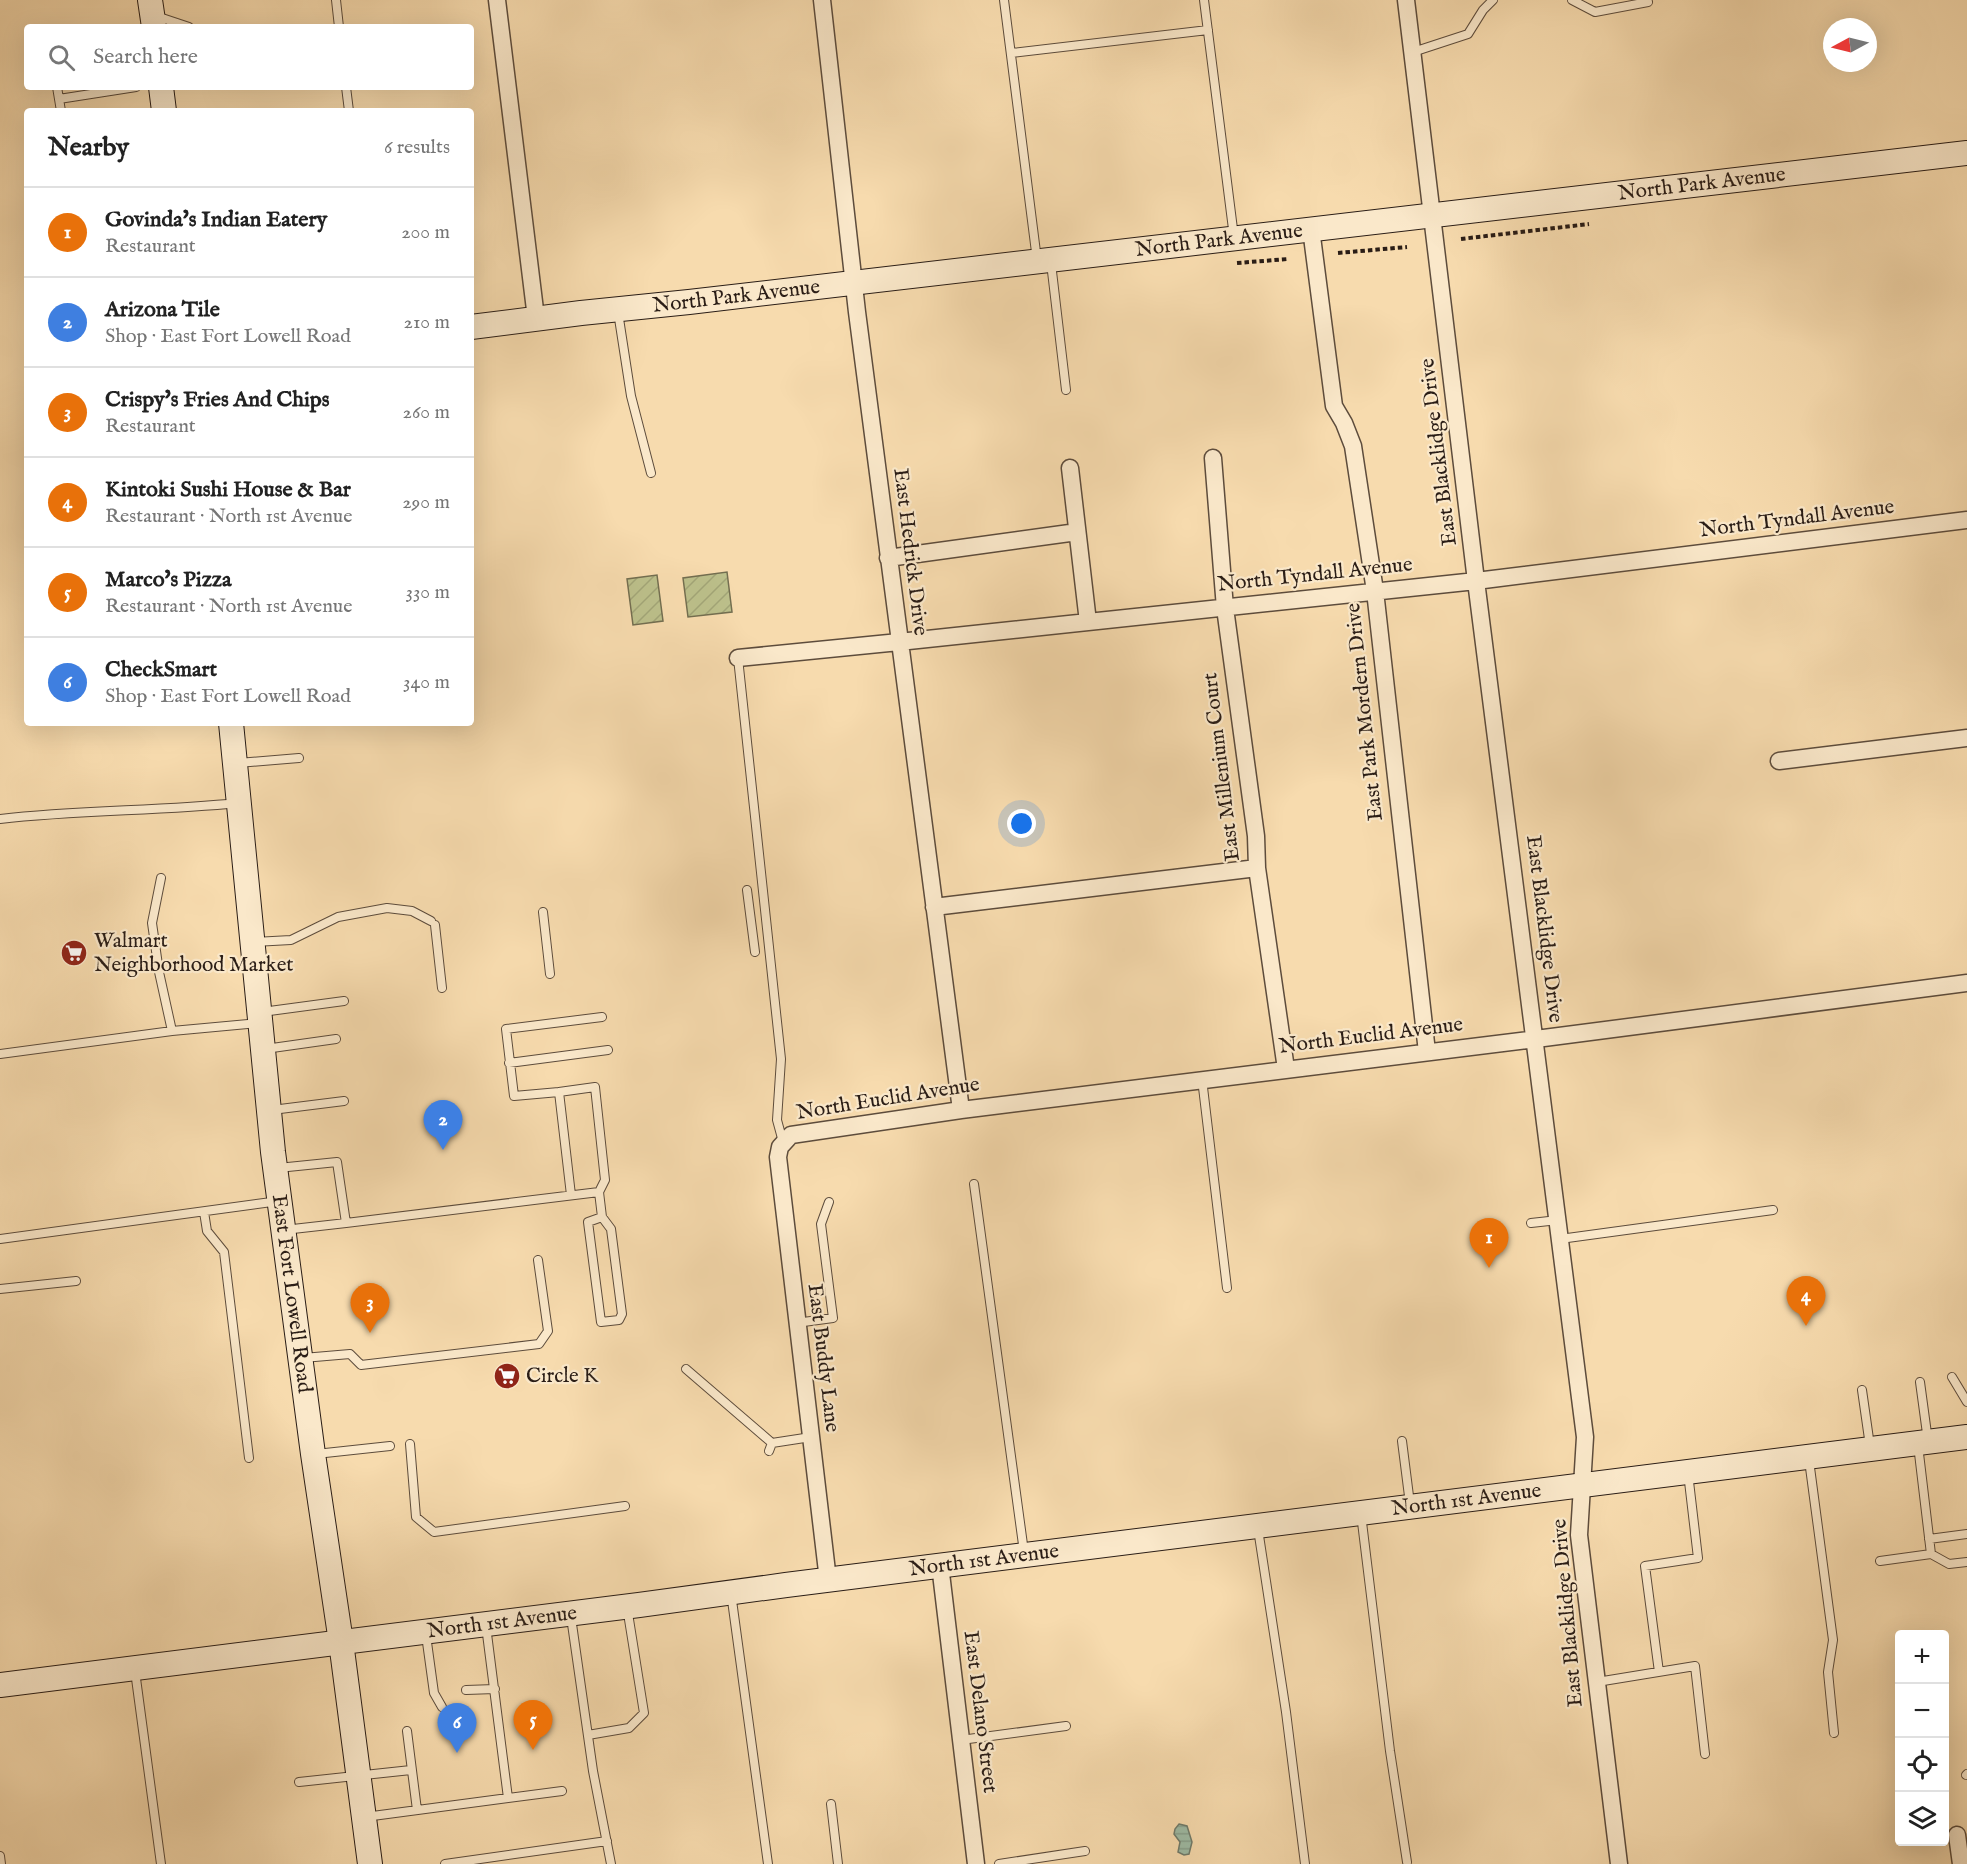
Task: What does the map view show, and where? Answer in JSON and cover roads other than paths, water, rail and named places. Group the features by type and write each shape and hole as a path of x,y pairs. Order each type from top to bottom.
{"main road":[{"path":"161,90 164,108"},
{"name":"North Park Avenue","path":"474,327 1967,153"},
{"name":"East Fort Lowell Road","path":"231,726 268,1110 279,1201 370,1864"},
{"name":"North 1st Avenue","path":"0,1685 1967,1437"}],"street":[{"path":"497,0 536,318"},
{"name":"East Hedrick Drive","path":"822,0 888,558 961,1110"},
{"name":"East Blacklidge Drive","path":"1406,0 1476,581 1585,1437 1579,1535 1619,1864"},
{"name":"East Park Mordern Drive","path":"1311,229 1334,406 1353,446 1375,591 1427,1052"},
{"name":"East Millenium Court","path":"1213,459 1224,608 1256,836 1257,868 1286,1069"},
{"path":"1070,468 1088,622"},
{"name":"North Tyndall Avenue","path":"738,657 1476,581 1967,520"},
{"path":"888,558 1077,532"},
{"path":"1779,761 1967,738"},
{"path":"934,907 1257,868"},
{"name":"North Euclid Avenue","path":"783,1142 791,1135 805,1132 961,1110 1967,983"},
{"name":"East Buddy Lane","path":"783,1142 778,1157 828,1580"},
{"name":"East Delano Street","path":"940,1565 976,1864"},
{"path":"1957,1835 1961,1864"}],"lane":[{"path":"336,0 339,24"},
{"path":"1004,0 1066,390"},
{"path":"1204,0 1234,238"},
{"path":"1413,52 1468,34 1483,10 1493,0"},
{"path":"1572,0 1595,12 1648,2"},
{"path":"152,14 180,24"},
{"path":"1011,53 1208,30"},
{"path":"58,90 60,108"},
{"path":"59,99 117,90"},
{"path":"346,90 350,108"},
{"path":"618,309 631,396 651,473"},
{"path":"738,657 781,1059 777,1120 783,1142"},
{"path":"235,763 298,758"},
{"path":"0,819 53,813 199,807 239,803"},
{"path":"161,878 152,923 159,972 172,1031"},
{"path":"747,890 755,952"},
{"path":"252,942 291,940 338,917 387,908 412,911 433,923 442,988"},
{"path":"543,912 550,974"},
{"path":"0,1054 260,1018 344,1001"},
{"path":"602,1017 506,1029 514,1096 595,1087 605,1180 599,1192 602,1217 611,1229 622,1314 619,1320 601,1322 588,1222 602,1217"},
{"path":"262,1050 336,1039"},
{"path":"510,1063 608,1050"},
{"path":"1202,1079 1227,1288"},
{"path":"558,1092 571,1195"},
{"path":"268,1110 344,1101"},
{"path":"275,1168 337,1162 346,1223"},
{"path":"974,1184 1025,1556"},
{"path":"283,1230 599,1192"},
{"path":"0,1239 279,1201"},
{"path":"796,1323 833,1318 821,1224 829,1202"},
{"path":"1560,1239 1773,1210"},
{"path":"204,1212 207,1231 224,1252 249,1458"},
{"path":"1531,1223 1558,1220"},
{"path":"300,1359 350,1354 361,1365 539,1344 548,1331 538,1260"},
{"path":"0,1289 76,1281"},
{"path":"686,1369 770,1447 811,1437"},
{"path":"1952,1377 1967,1402"},
{"path":"1920,1382 1931,1554"},
{"path":"1862,1390 1870,1449"},
{"path":"1402,1441 1410,1507"},
{"path":"410,1444 416,1517 434,1532 625,1506"},
{"path":"313,1454 390,1446"},
{"path":"1809,1457 1833,1640 1828,1672 1834,1733"},
{"path":"1659,1672 1645,1566 1698,1558 1688,1473"},
{"path":"1361,1513 1390,1751 1407,1862"},
{"path":"1257,1527 1286,1712 1305,1864"},
{"path":"1929,1539 1967,1534"},
{"path":"1880,1562 1931,1554 1949,1564 1967,1562"},
{"path":"731,1593 768,1864"},
{"path":"588,1735 630,1728 644,1713 627,1606"},
{"path":"571,1613 588,1735 610,1864"},
{"path":"486,1624 508,1798"},
{"path":"426,1631 434,1693 442,1707"},
{"path":"1597,1682 1695,1666 1705,1754"},
{"path":"135,1668 161,1864"},
{"path":"466,1690 495,1689"},
{"path":"961,1740 1066,1726"},
{"path":"407,1731 417,1810"},
{"path":"299,1782 411,1770"},
{"path":"364,1817 562,1791"},
{"path":"831,1804 838,1864"},
{"path":"445,1864 607,1841"},
{"path":"999,1864 1085,1851"},
{"path":"0,1856 1,1864"}],"place":[{"name":"Walmart Neighborhood Market","path":"74,953"},
{"name":"Arizona Tile","path":"443,1150"},
{"name":"Govinda's Indian Eatery","path":"1489,1268"},
{"name":"Kintoki Sushi House & Bar","path":"1806,1326"},
{"name":"Crispy's Fries And Chips","path":"370,1333"},
{"name":"Circle K","path":"507,1376"},
{"name":"Marco's Pizza","path":"533,1750"},
{"name":"CheckSmart","path":"457,1753"}]}
